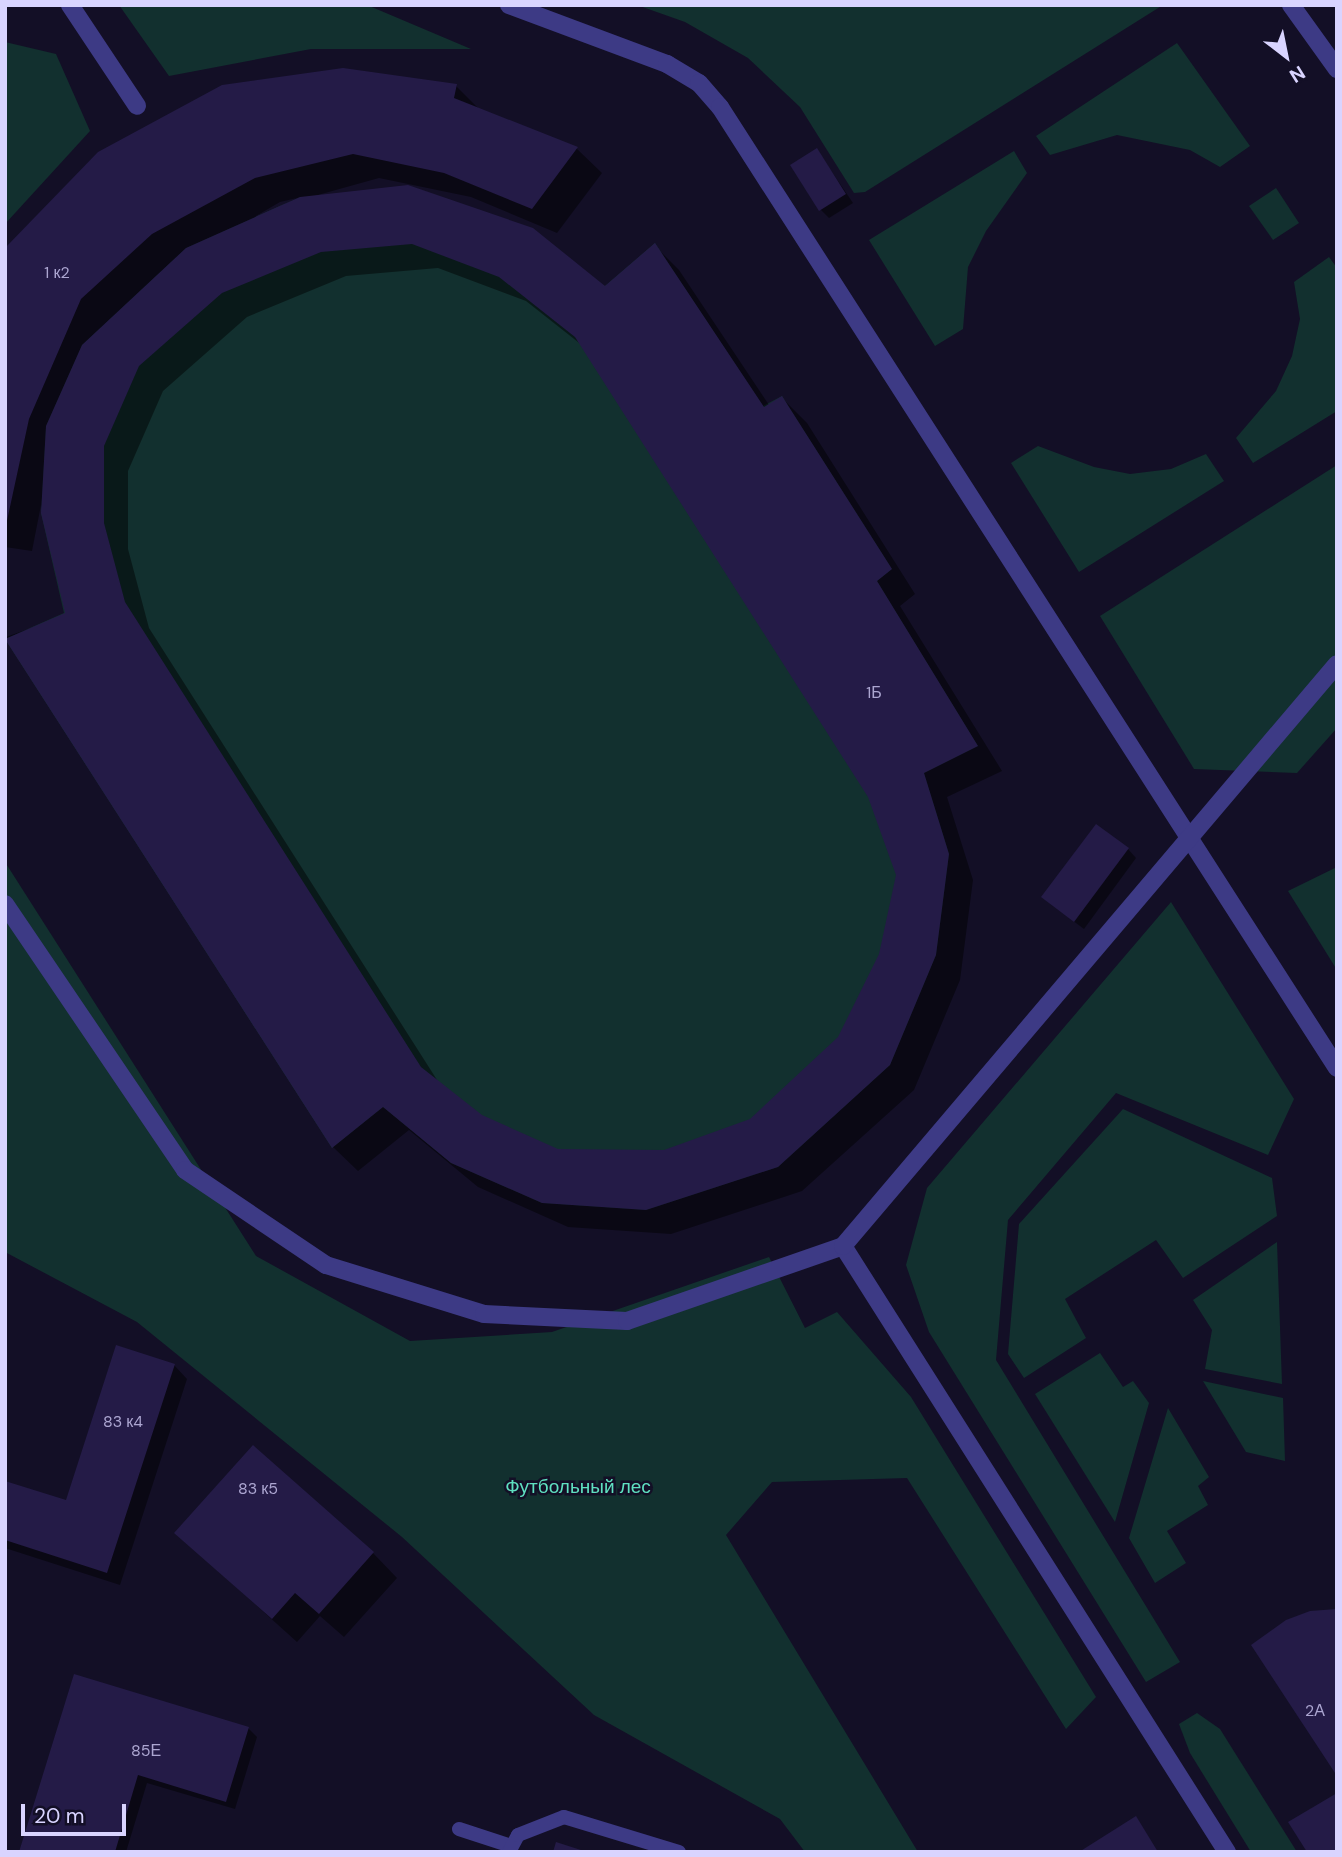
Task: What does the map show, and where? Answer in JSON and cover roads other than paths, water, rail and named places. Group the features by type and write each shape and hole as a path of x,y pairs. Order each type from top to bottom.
{"street":[{"path":"70,5 137,106"},
{"path":"509,5 667,64 699,83 720,107 1193,839 1337,1068"},
{"path":"1291,5 1337,69"},
{"path":"5,904 185,1170 326,1265 484,1314 627,1321 843,1246 1193,839 1337,664"},
{"path":"843,1246 1227,1852"}],"lane":[{"path":"459,1829 510,1849 532,1826 564,1817 679,1852"}],"park label":[{"name":"Футбольный лес","path":"578,1487"}]}
